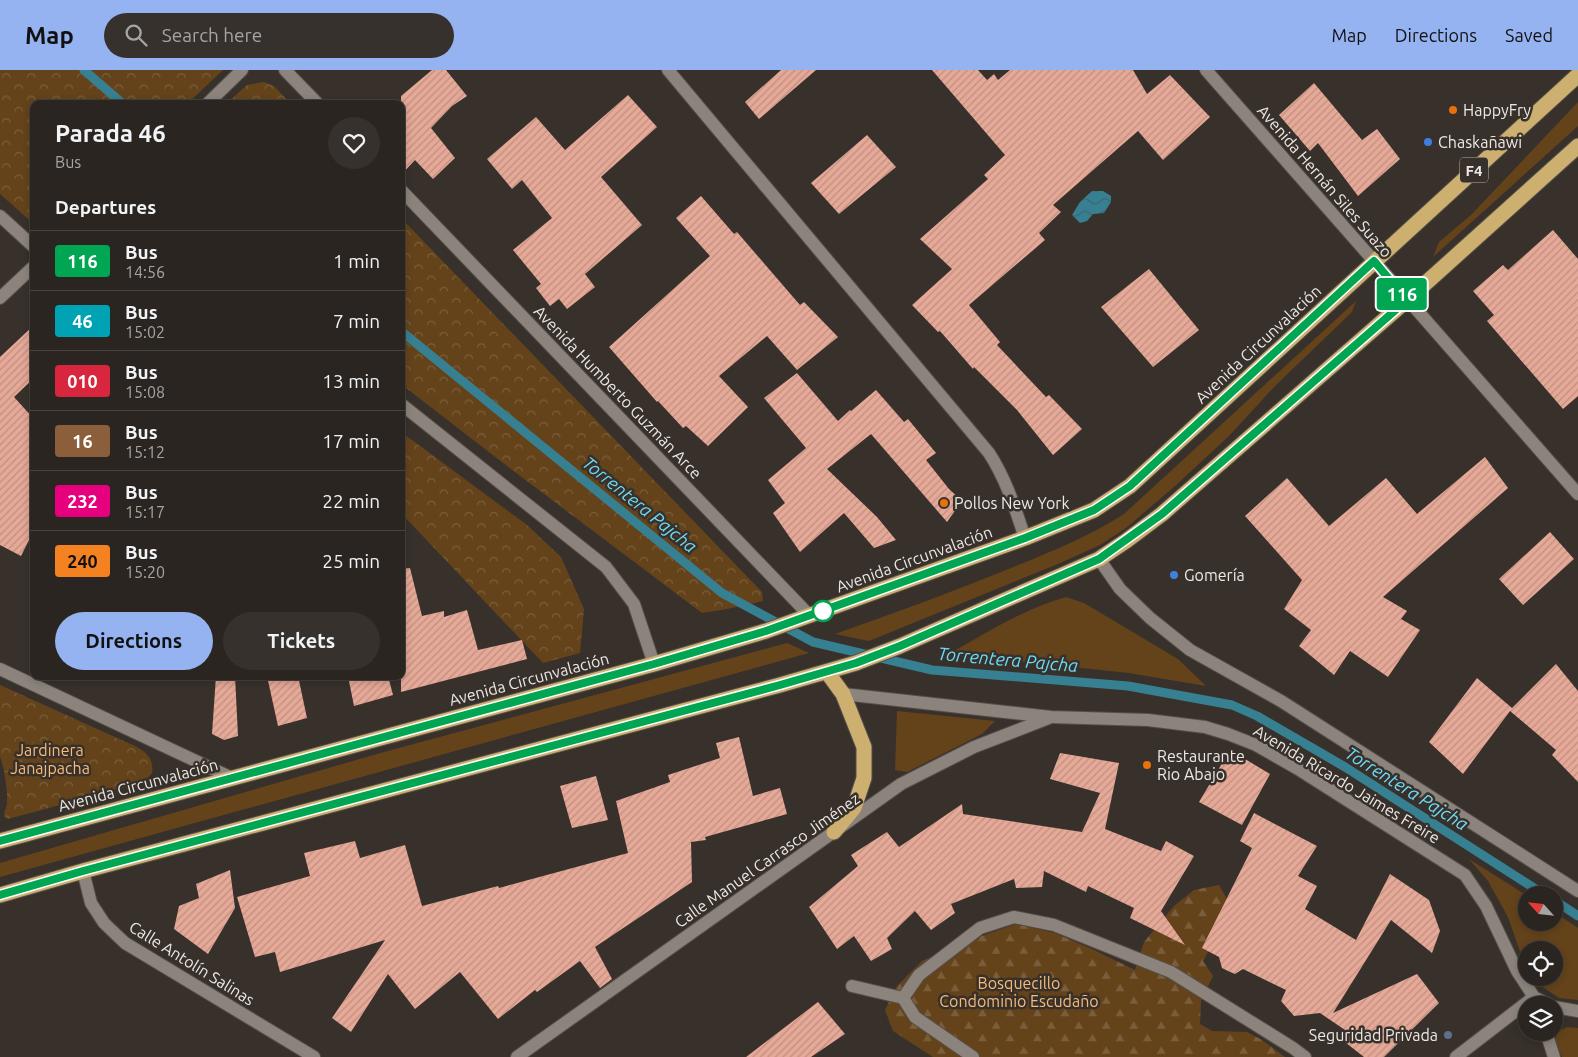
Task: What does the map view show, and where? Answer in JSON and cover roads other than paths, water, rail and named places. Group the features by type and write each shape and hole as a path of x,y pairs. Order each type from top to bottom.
{"highway":[{"name":"Avenida Circunvalación","path":"0,841 654,664 766,631 1025,538 1094,510 1130,486 1578,74"},
{"path":"0,895 83,871 827,672 900,646 1099,559 1162,514 1407,300 1578,146"},
{"path":"827,672 843,694 864,746 864,778 854,808 834,832"}],"street":[{"path":"211,100 242,70"},
{"path":"286,70 314,100"},
{"path":"668,70 989,452 1000,470 1025,538"},
{"name":"Avenida Hernán Siles Suazo","path":"1206,70 1578,494"},
{"name":"Avenida Humberto Guzmán Arce","path":"405,194 806,618"},
{"path":"0,216 30,243"},
{"path":"0,298 30,275"},
{"path":"405,407 606,567 634,604 654,664"},
{"name":"Avenida Ricardo Jaimes Freire","path":"1099,559 1120,589 1150,618 1190,650 1281,701 1578,891"},
{"path":"0,670 232,778"},
{"name":"Avenida Ricardo Jaimes Freire","path":"843,694 1051,717 1157,721 1205,727 1256,745 1465,874 1486,906 1517,971 1532,996"},
{"name":"Calle Manuel Carrasco Jiménez","path":"518,1057 901,784 974,747 1051,717"},
{"name":"Calle Antolín Salinas","path":"83,871 90,903 104,923 126,943 314,1057"},
{"path":"903,998 919,975 980,928 1014,917 1054,924 1171,972 1305,1057"},
{"path":"852,986 903,998 915,1017 973,1057"},
{"path":"1563,1009 1578,1011"},
{"path":"1456,1057 1518,1013"},
{"path":"1549,1041 1554,1057"}],"water":[{"path":"1092,191 1103,191 1111,196 1111,202 1104,213 1093,214 1087,221 1080,223 1072,215 1080,202"}],"waterway":[{"name":"Torrentera Pajcha","path":"84,70 118,100"},
{"name":"Torrentera Pajcha","path":"405,334 722,593 813,642 932,670 1128,686 1232,705 1257,716 1345,767 1531,886"},
{"name":"Torrentera Pajcha","path":"1563,906 1578,916"}],"place":[{"name":"HappyFry","path":"1453,110"},
{"name":"Chaskañawi","path":"1428,142"},
{"name":"Pollos New York","path":"944,503"},
{"name":"Gomería","path":"1174,575"},
{"name":"Restaurante Rio Abajo","path":"1147,765"},
{"name":"Seguridad Privada","path":"1448,1035"}],"park label":[{"name":"Jardinera Janajpacha","path":"50,759"},
{"name":"Bosquecillo Condominio Escudaño","path":"1019,992"}]}
